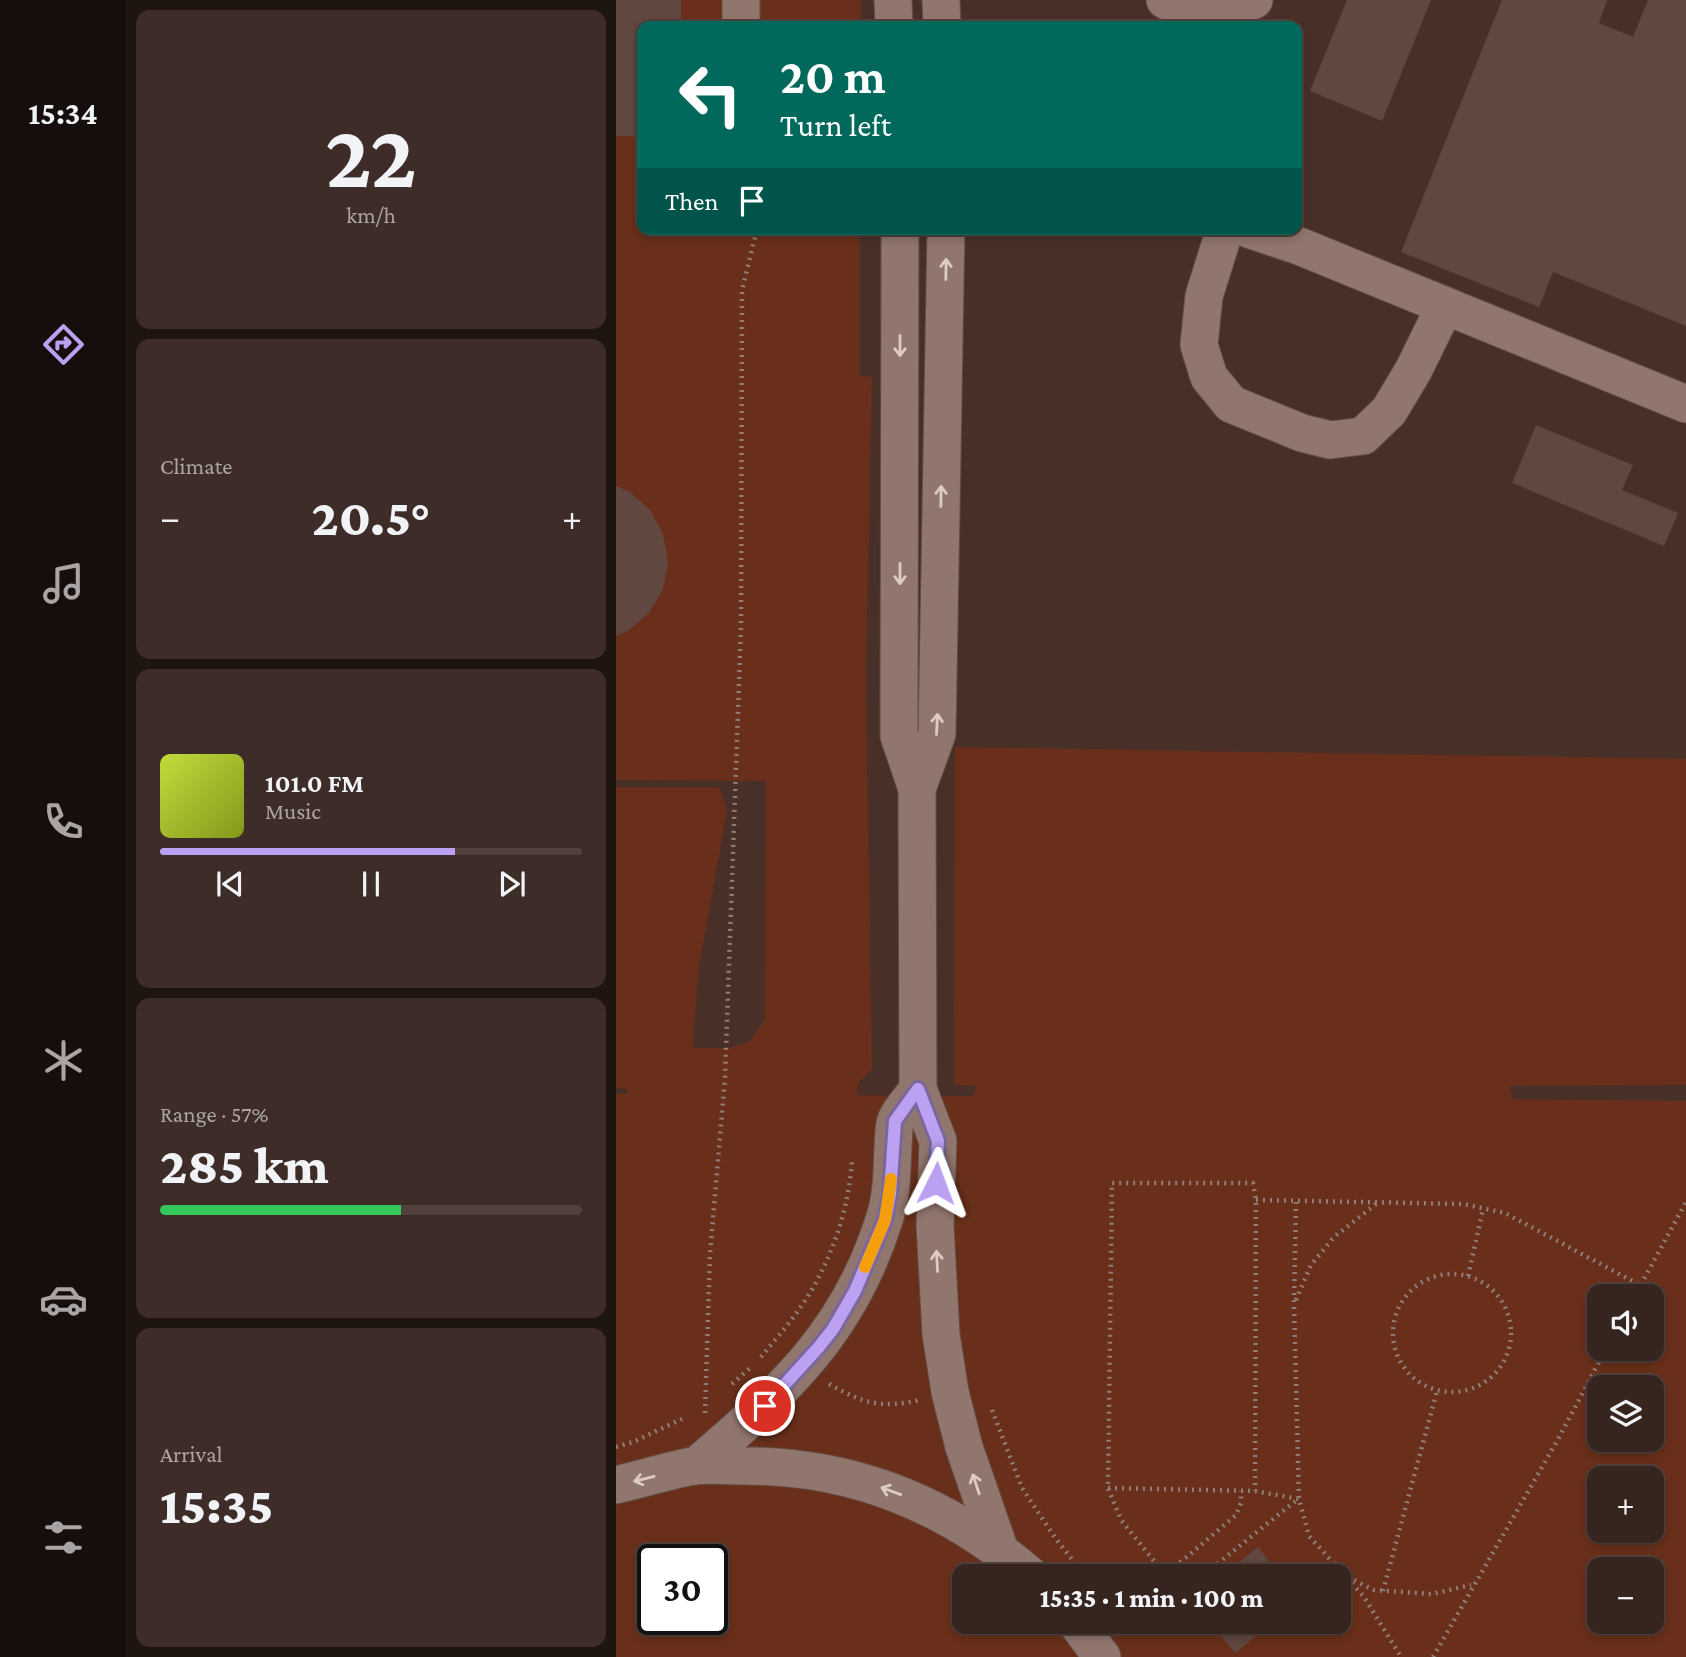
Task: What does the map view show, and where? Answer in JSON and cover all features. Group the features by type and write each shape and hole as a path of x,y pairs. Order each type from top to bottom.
{"street":[{"path":"741,0 741,21"},
{"path":"892,0 894,21"},
{"path":"941,0 942,21"},
{"path":"1165,0 1177,8 1206,13 1235,10 1254,0"},
{"path":"900,235 899,736 917,789 918,1089 938,1141 935,1225 941,1334 950,1392 964,1447 999,1548"},
{"path":"917,789 937,734 946,235"},
{"path":"1223,235 1204,296 1199,345 1209,377 1231,404 1302,433 1330,440 1363,436 1389,411 1446,306"},
{"path":"1266,235 1299,246 1686,404"},
{"path":"696,1466 765,1406 804,1366 833,1329 855,1291 885,1220 890,1194 895,1121 918,1089"},
{"path":"885,1220 935,1225"},
{"path":"616,1485 696,1466 806,1468 847,1476 896,1493 949,1517 999,1548 1017,1564"},
{"path":"1085,1634 1102,1657"}],"path":[{"path":"705,1415 710,1254 725,1078 741,626 742,290 756,235"},
{"path":"732,1384 758,1360 796,1314 813,1287 844,1213 851,1184 852,1159"},
{"path":"1157,1564 1121,1520 1108,1488 1112,1183 1253,1183 1256,1200 1255,1490"},
{"path":"1256,1200 1463,1204 1483,1208 1505,1213 1638,1284"},
{"path":"1296,1202 1294,1304 1299,1499 1310,1536 1334,1564"},
{"path":"1294,1304 1311,1265 1334,1237 1377,1202"},
{"path":"1641,1284 1686,1202"},
{"path":"1468,1276 1483,1208"},
{"path":"1449,1274 1468,1276 1486,1285 1501,1300 1510,1319 1511,1339 1506,1359 1494,1376 1477,1387 1457,1393 1437,1391 1419,1383 1405,1371 1396,1354 1393,1336 1395,1317 1403,1300 1415,1287 1431,1278 1449,1274"},
{"path":"1433,1657 1557,1441 1600,1361"},
{"path":"826,1382 855,1398 873,1404 895,1406 932,1397"},
{"path":"1383,1591 1437,1391"},
{"path":"989,1401 1022,1488 1076,1564"},
{"path":"616,1447 682,1419"},
{"path":"1108,1488 1255,1490 1299,1499"},
{"path":"1177,1564 1236,1515 1241,1503 1241,1491"},
{"path":"1217,1564 1299,1499"},
{"path":"1351,1579 1374,1590 1433,1594 1472,1585"},
{"path":"1351,1583 1364,1597 1401,1657"}],"shaded area":[{"path":"616,0 861,0 861,21 637,21 637,235 860,235 860,376 872,377 866,681 872,1069 858,1083 857,1095 973,1096 977,1086 954,1085 955,747 1686,759 1686,1085 1509,1086 1513,1099 1686,1101 1686,1657 616,1657 616,1094 627,1094 628,1089 616,1088 616,787 719,787 727,810 698,972 693,1048 730,1048 750,1041 765,1019 766,781 616,780"}],"building":[{"path":"616,0 681,0 681,21 637,21 637,137 616,136"},
{"path":"1347,0 1431,0 1382,121 1310,91"},
{"path":"1502,0 1607,0 1599,23 1633,37 1648,0 1686,0 1686,326 1553,272 1539,307 1401,252"},
{"path":"1536,425 1633,465 1622,490 1678,513 1664,546 1512,483"},
{"path":"616,486 629,491 650,510 663,534 668,562 663,589 649,613 628,631 616,636"},
{"path":"1258,1547 1272,1564 1237,1564"},
{"path":"1220,1634 1258,1634 1235,1653"}],"slow traffic":[{"path":"865,1267 885,1220 891,1179"}],"route":[{"path":"765,1406 804,1366 833,1329 855,1291 885,1220 890,1194 895,1121 918,1089 938,1141 936,1183"}]}
